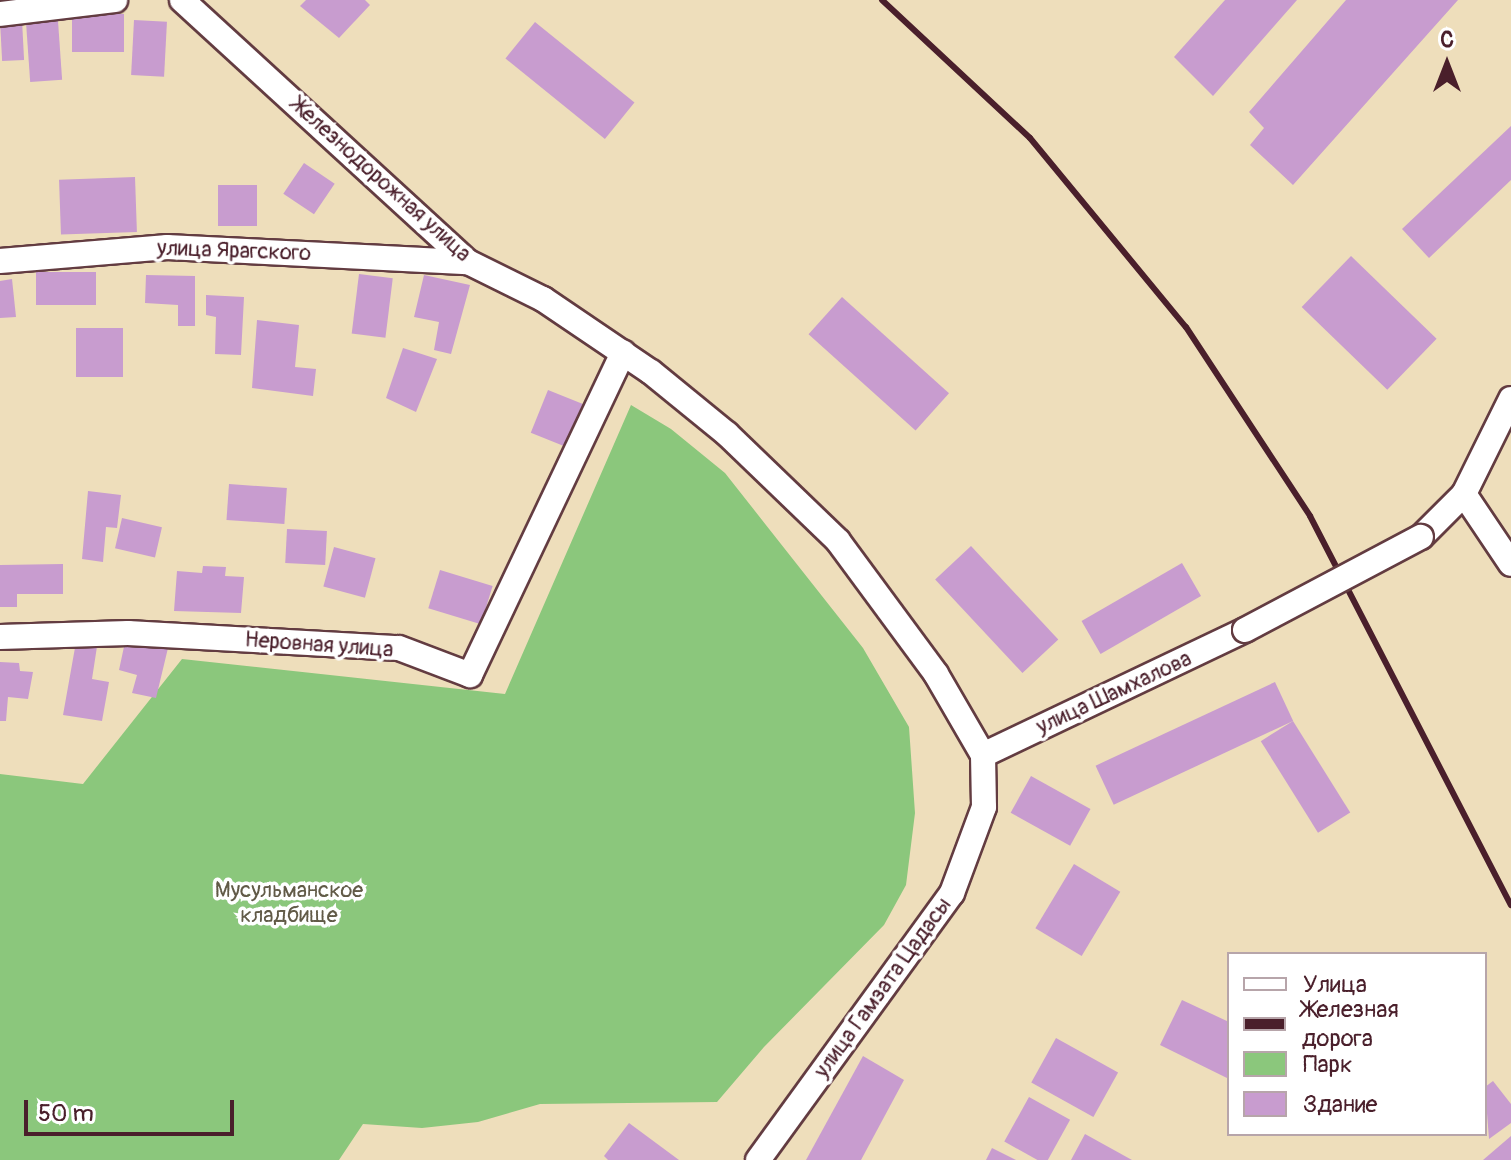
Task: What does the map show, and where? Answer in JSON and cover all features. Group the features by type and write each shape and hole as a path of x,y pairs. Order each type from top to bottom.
{"street":[{"path":"0,14 115,0"},
{"name":"Железнодорожная улица","path":"182,0 468,262 543,299 623,353 727,434 838,541 936,674 983,755"},
{"name":"улица Ярагского","path":"0,261 167,247 468,262"},
{"name":"Неровная улица","path":"0,637 128,633 399,648 470,675 623,353"},
{"name":"улица Шамхалова","path":"983,755 1245,630 1421,537 1464,494 1511,399"},
{"path":"1464,494 1511,564"},
{"name":"улица Гамзата Цадасы","path":"758,1160 952,893 984,807 983,755"}],"green space":[{"name":"Мусульманское кладбище","path":"631,405 671,429 725,473 863,648 909,727 915,813 906,885 884,925 764,1047 717,1102 540,1104 478,1122 422,1128 363,1124 339,1160 0,1160 0,774 83,784 182,659 505,694"}],"building":[{"path":"306,0 365,0 370,5 339,38 300,6"},
{"path":"1225,0 1297,0 1213,96 1174,57"},
{"path":"1346,0 1458,0 1293,185 1250,145 1264,128 1249,112"},
{"path":"72,14 124,14 124,52 72,52"},
{"path":"22,20 24,60 2,61 0,21"},
{"path":"134,20 167,22 164,77 131,75"},
{"path":"58,21 62,80 30,82 26,23"},
{"path":"535,22 634,103 605,139 505,59"},
{"path":"1511,126 1511,180 1429,258 1402,229"},
{"path":"304,163 335,184 314,214 283,194"},
{"path":"135,177 137,232 61,235 59,180"},
{"path":"218,185 257,185 257,226 218,226"},
{"path":"1351,256 1437,339 1387,390 1302,307"},
{"path":"36,272 96,272 96,305 36,305"},
{"path":"359,274 393,278 385,338 352,334"},
{"path":"146,275 195,276 195,326 178,326 178,305 145,303"},
{"path":"424,275 470,285 451,354 434,350 439,322 414,317"},
{"path":"12,279 16,317 0,318 0,281"},
{"path":"206,295 244,297 241,355 215,354 216,317 206,315"},
{"path":"842,297 949,393 916,431 809,334"},
{"path":"257,320 299,325 295,367 316,369 313,396 252,388"},
{"path":"76,328 123,328 123,377 76,377"},
{"path":"403,348 437,359 416,412 386,398"},
{"path":"548,390 586,405 569,448 531,433"},
{"path":"229,484 287,488 284,524 226,520"},
{"path":"88,491 121,495 117,528 106,527 103,562 82,559"},
{"path":"122,518 162,527 155,557 115,548"},
{"path":"287,529 327,531 325,565 285,563"},
{"path":"971,546 1058,640 1022,673 935,579"},
{"path":"334,547 376,558 365,598 323,587"},
{"path":"1182,563 1201,596 1101,654 1082,621"},
{"path":"63,564 63,594 17,594 17,607 0,607 0,565"},
{"path":"203,566 226,567 225,576 244,577 241,613 174,611 177,571 202,573"},
{"path":"440,570 493,586 481,624 428,608"},
{"path":"98,640 92,679 109,682 102,721 63,715 76,642"},
{"path":"125,642 168,648 156,698 132,693 137,675 119,670"},
{"path":"0,662 19,663 20,671 33,672 28,699 8,697 6,721 0,721"},
{"path":"1275,682 1293,721 1114,805 1096,766"},
{"path":"1293,721 1350,813 1318,833 1261,741"},
{"path":"1031,776 1090,809 1070,846 1011,813"},
{"path":"1074,864 1120,892 1082,956 1035,928"},
{"path":"1182,1000 1227,1021 1227,1078 1160,1045"},
{"path":"1056,1038 1118,1072 1093,1117 1031,1083"},
{"path":"863,1056 904,1080 861,1160 806,1160"},
{"path":"1493,1081 1511,1104 1511,1123 1489,1139 1487,1113 1487,1086"},
{"path":"1029,1097 1070,1120 1048,1160 1037,1160 1004,1142"},
{"path":"629,1123 679,1160 608,1160 604,1156"},
{"path":"1085,1134 1132,1160 1071,1160"},
{"path":"1511,1136 1511,1160 1483,1160"},
{"path":"992,1148 1016,1160 986,1160"}],"railway":[{"path":"882,0 1030,138 1186,327 1310,516 1511,905"}]}
